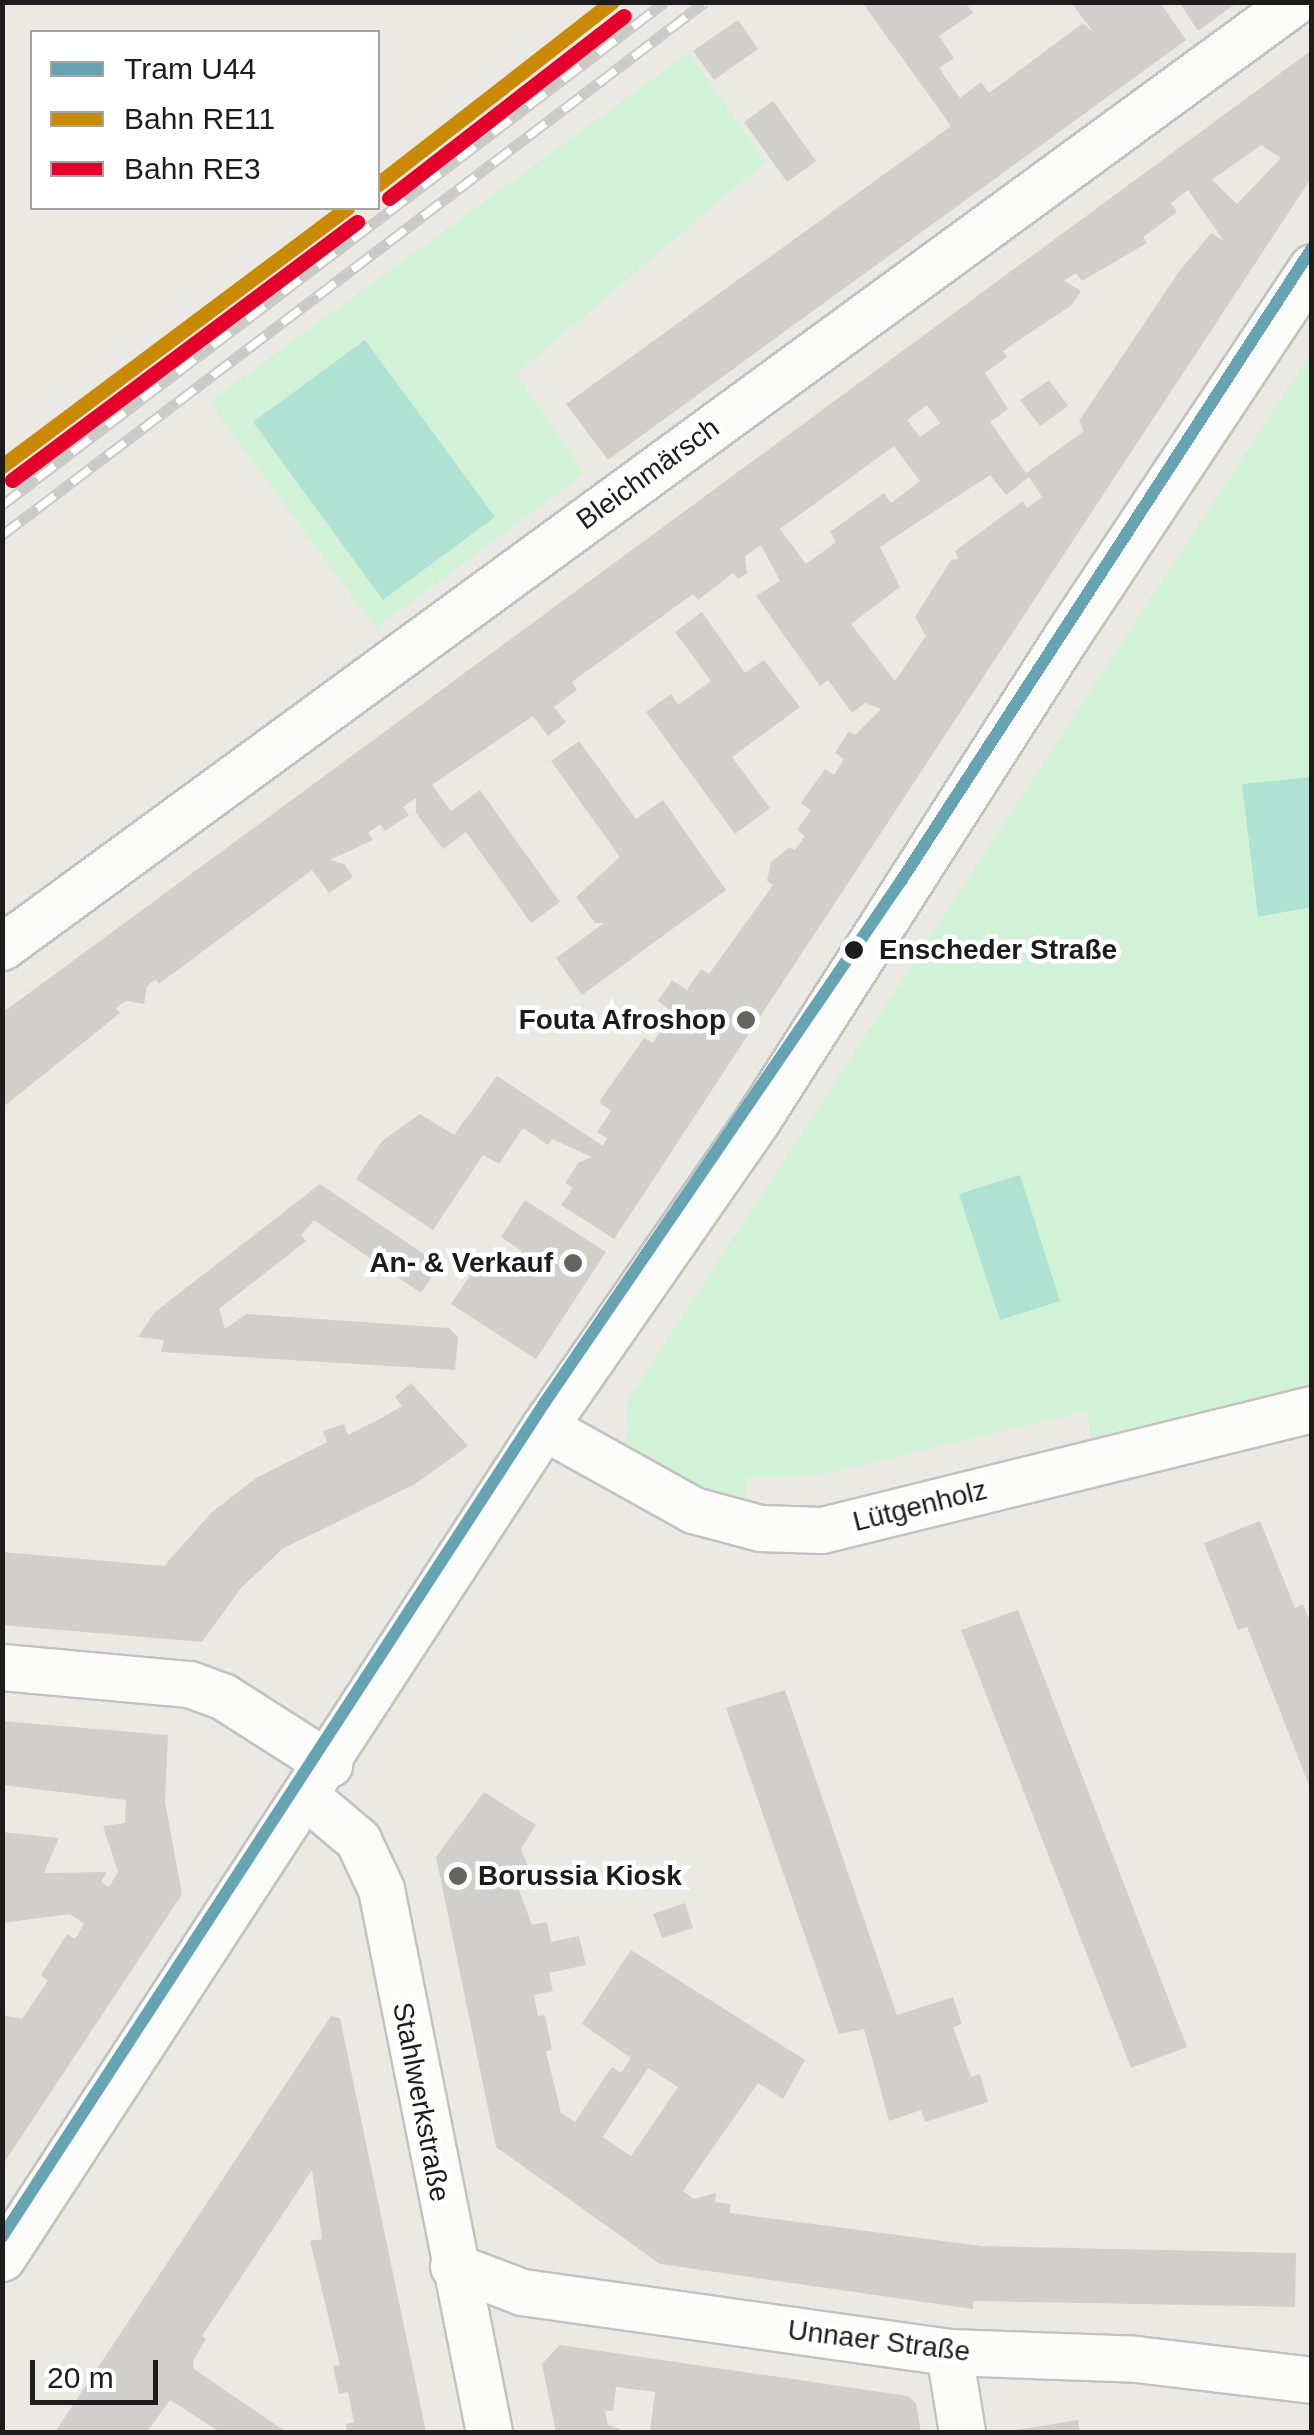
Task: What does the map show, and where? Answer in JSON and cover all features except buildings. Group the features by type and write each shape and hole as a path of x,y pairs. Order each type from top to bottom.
{"street":[{"name":"Bleichmärsch","path":"2,946 1294,2"},
{"path":"2,2258 318,1780 544,1428 758,1119 1066,637 1312,268"},
{"name":"Lütgenholz","path":"544,1428 692,1510 760,1528 822,1530 1312,1409"},
{"path":"2,1667 189,1684 224,1697 318,1780"},
{"name":"Stahlwerkstraße","path":"318,1780 358,1840 381,1889 452,2266 488,2432"},
{"name":"Unnaer Straße","path":"452,2266 522,2292 950,2352 1136,2359 1312,2380"},
{"path":"950,2352 962,2432"}],"green space":[{"path":"689,53 765,162 516,374 584,474 376,628 209,402"},
{"path":"365,340 495,517 383,600 253,422"},
{"path":"1311,353 1311,1396 1094,1449 1086,1411 812,1477 748,1477 743,1505 692,1491 626,1457 627,1401"},
{"path":"1311,777 1311,907 1258,917 1242,784"},
{"path":"1020,1175 1060,1301 1000,1320 959,1194"}],"railway":[{"path":"2,505 665,2"},
{"path":"2,535 705,2"}],"tram line":[{"name":"U44","path":"2,2237 545,1402 901,881 1312,248"}],"rail line":[{"name":"RE11","path":"380,182 612,2"},
{"name":"RE3","path":"389,198 624,16"},
{"name":"RE11","path":"2,466 344,210"},
{"name":"RE3","path":"12,480 357,222"}],"place":[{"name":"Enscheder Straße","path":"854,950"},
{"name":"Fouta Afroshop","path":"746,1020"},
{"name":"An- & Verkauf","path":"573,1263"},
{"name":"Borussia Kiosk","path":"458,1876"}]}
